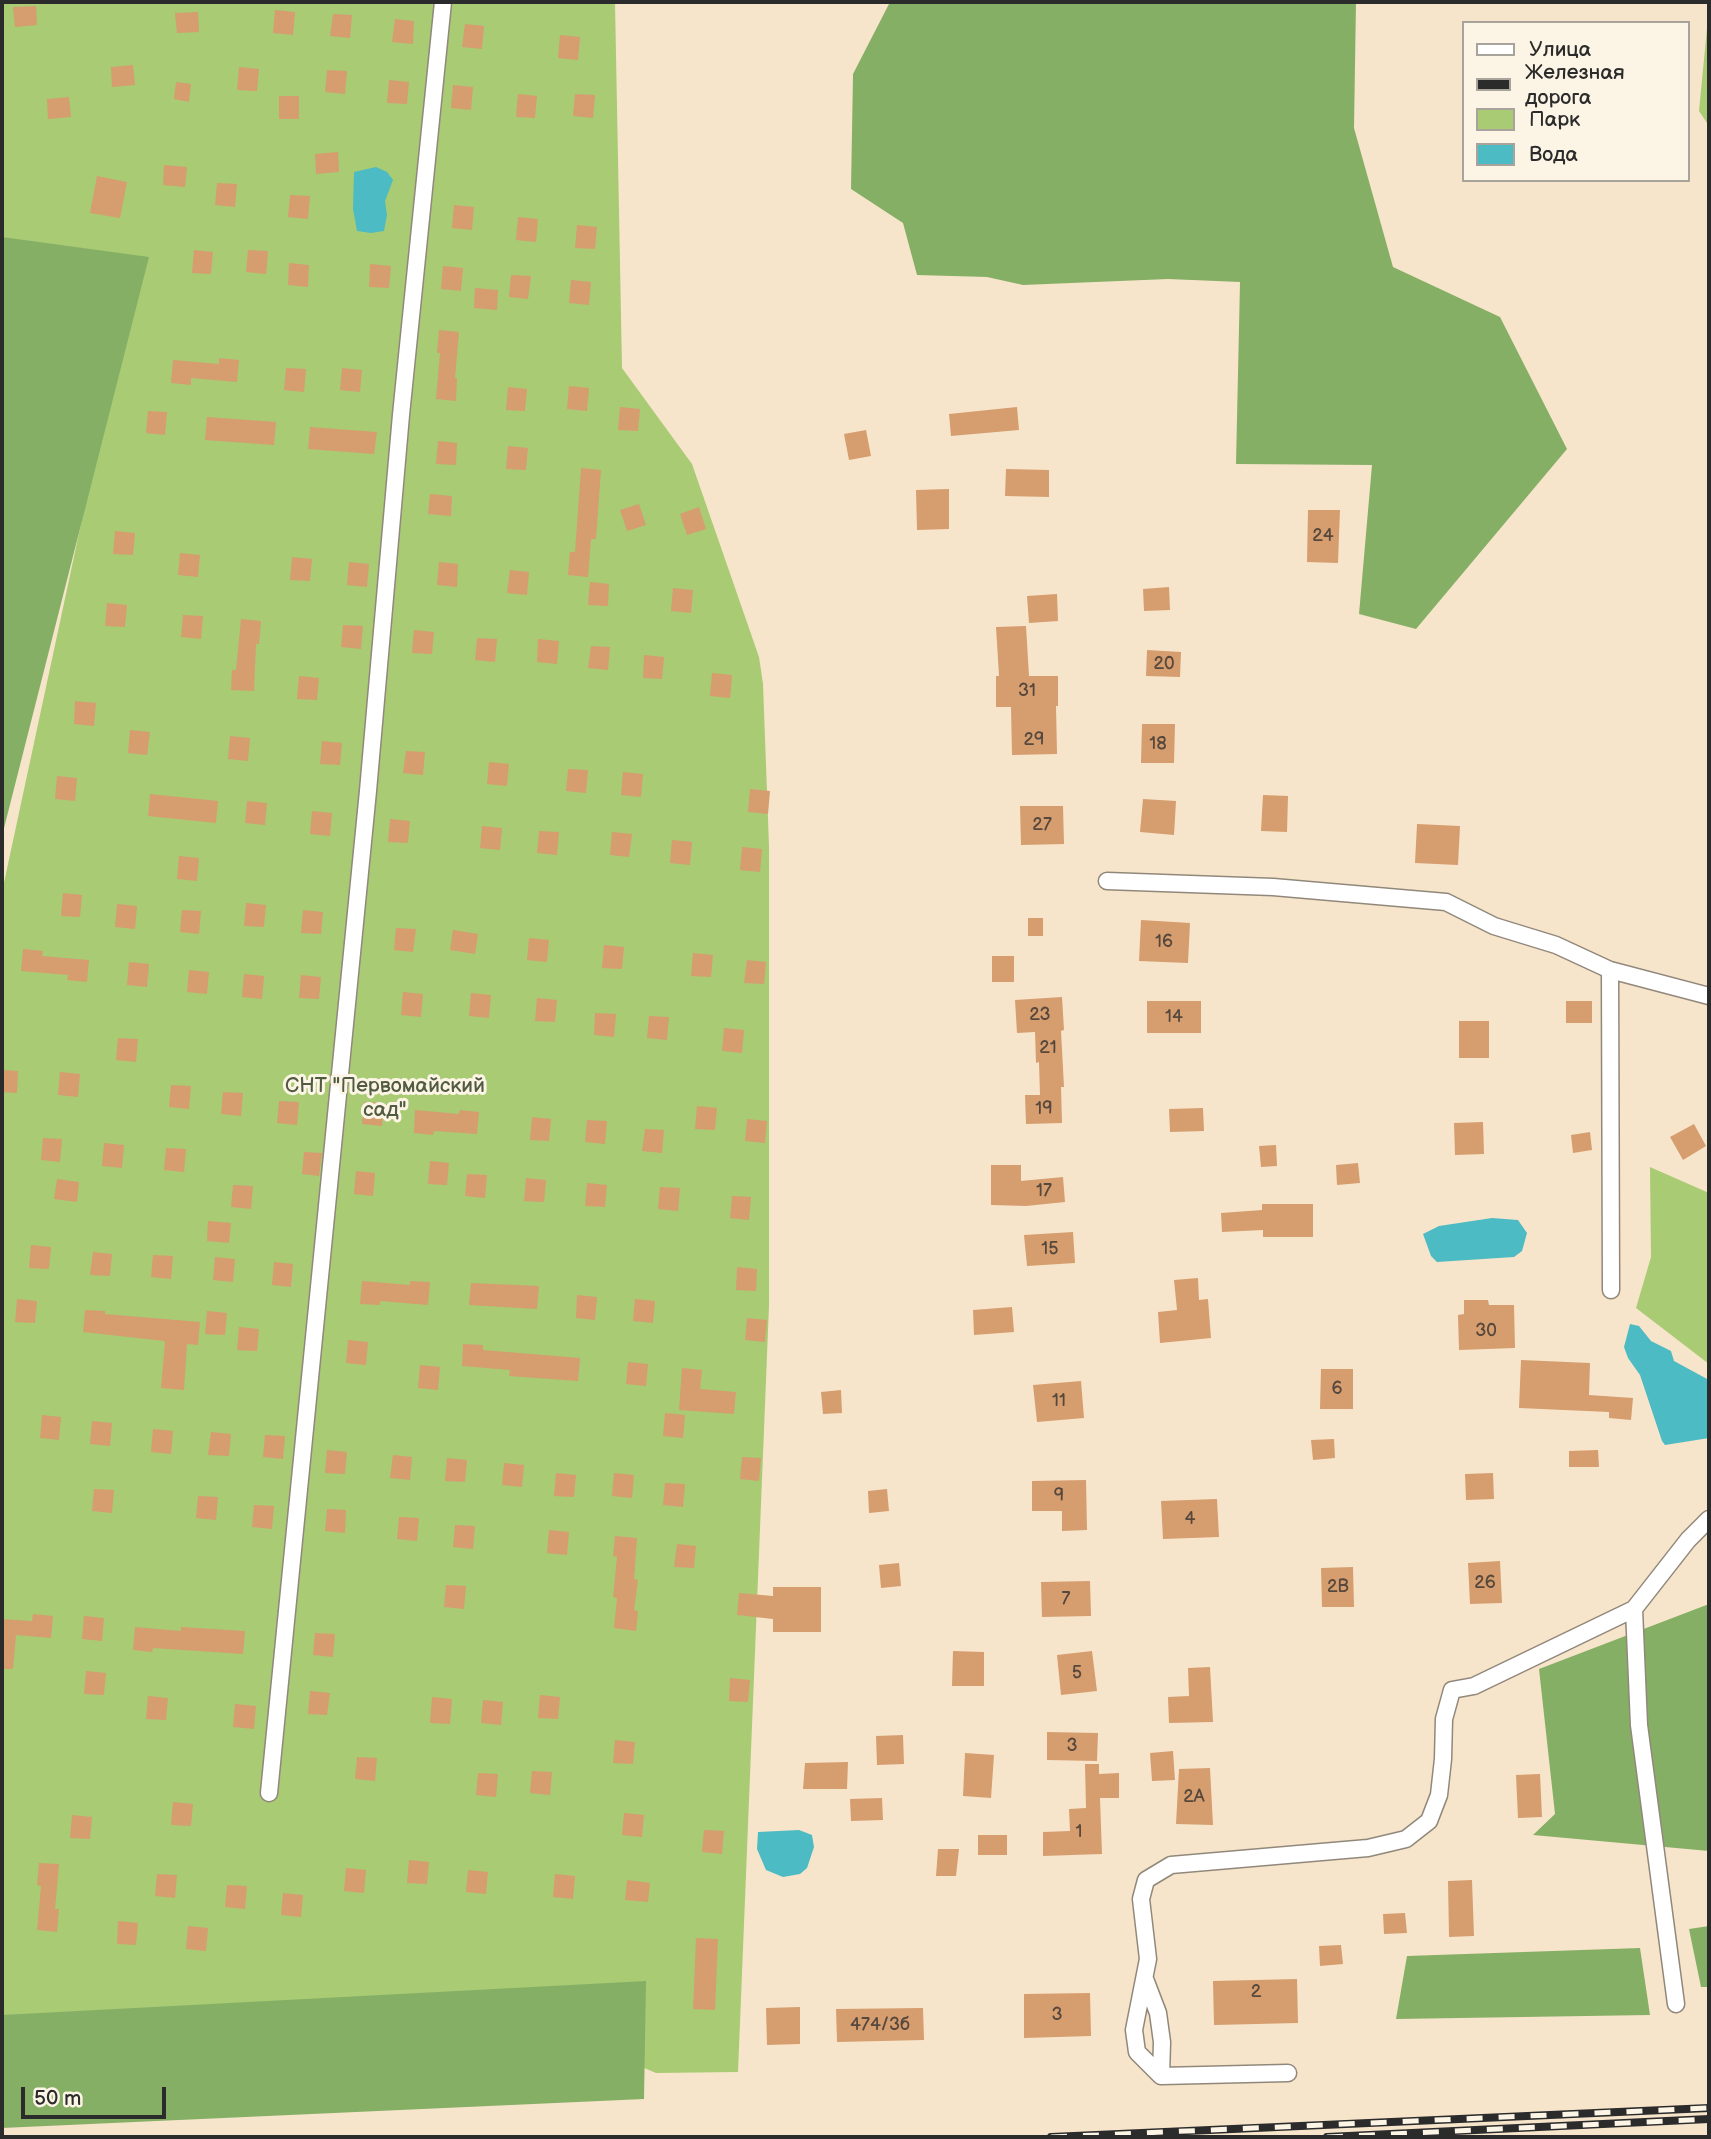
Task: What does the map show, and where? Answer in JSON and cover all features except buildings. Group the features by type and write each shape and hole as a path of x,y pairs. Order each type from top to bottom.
{"street":[{"path":"269,1793 443,2"},
{"path":"1107,881 1273,887 1446,902 1494,926 1556,945 1610,970 1709,996"},
{"path":"1610,970 1611,1290"},
{"path":"1288,2073 1161,2076 1137,2052 1134,2030 1148,1959 1141,1899 1146,1880 1171,1865 1368,1848 1406,1839 1429,1821 1439,1795 1444,1719 1452,1690 1474,1686 1634,1609 1688,1540 1709,1519"},
{"path":"1634,1609 1639,1725 1676,2004"},
{"path":"1144,1977 1158,2013 1162,2042 1161,2076"}],"green space":[{"name":"СНТ \"Первомайский сад\"","path":"2,2 615,2 622,368 692,464 759,657 763,684 769,846 769,1306 738,2072 656,2073 642,2067 2,2033 2,892 128,305 2,275"},
{"path":"890,2 1356,2 1354,128 1393,267 1500,317 1567,449 1416,629 1359,614 1372,465 1236,464 1240,282 1168,279 1023,285 987,277 917,275 903,223 851,189 853,74"},
{"path":"1709,18 1709,126 1699,111"},
{"path":"2,237 149,257 2,836"},
{"path":"1650,1167 1709,1193 1709,1364 1636,1308 1651,1257"},
{"path":"1709,1604 1709,1851 1533,1835 1555,1814 1539,1669"},
{"path":"1709,1926 1709,1987 1701,1987 1689,1929"},
{"path":"1640,1948 1650,2015 1396,2019 1407,1956"},
{"path":"646,1981 644,2099 2,2128 2,2015"}],"water":[{"path":"376,167 387,172 393,180 385,201 387,215 384,231 357,231 353,209 354,172"},
{"path":"1492,1218 1518,1220 1527,1233 1522,1251 1514,1257 1437,1262 1431,1256 1423,1234 1439,1226"},
{"path":"1630,1324 1639,1326 1651,1341 1671,1351 1674,1361 1709,1380 1709,1438 1665,1445 1662,1441 1640,1375 1624,1347"},
{"path":"799,1830 812,1835 814,1847 807,1868 800,1874 783,1877 766,1870 757,1849 758,1832"}],"railway":[{"path":"1051,2137 1709,2108"},
{"path":"1327,2137 1709,2119"}]}
